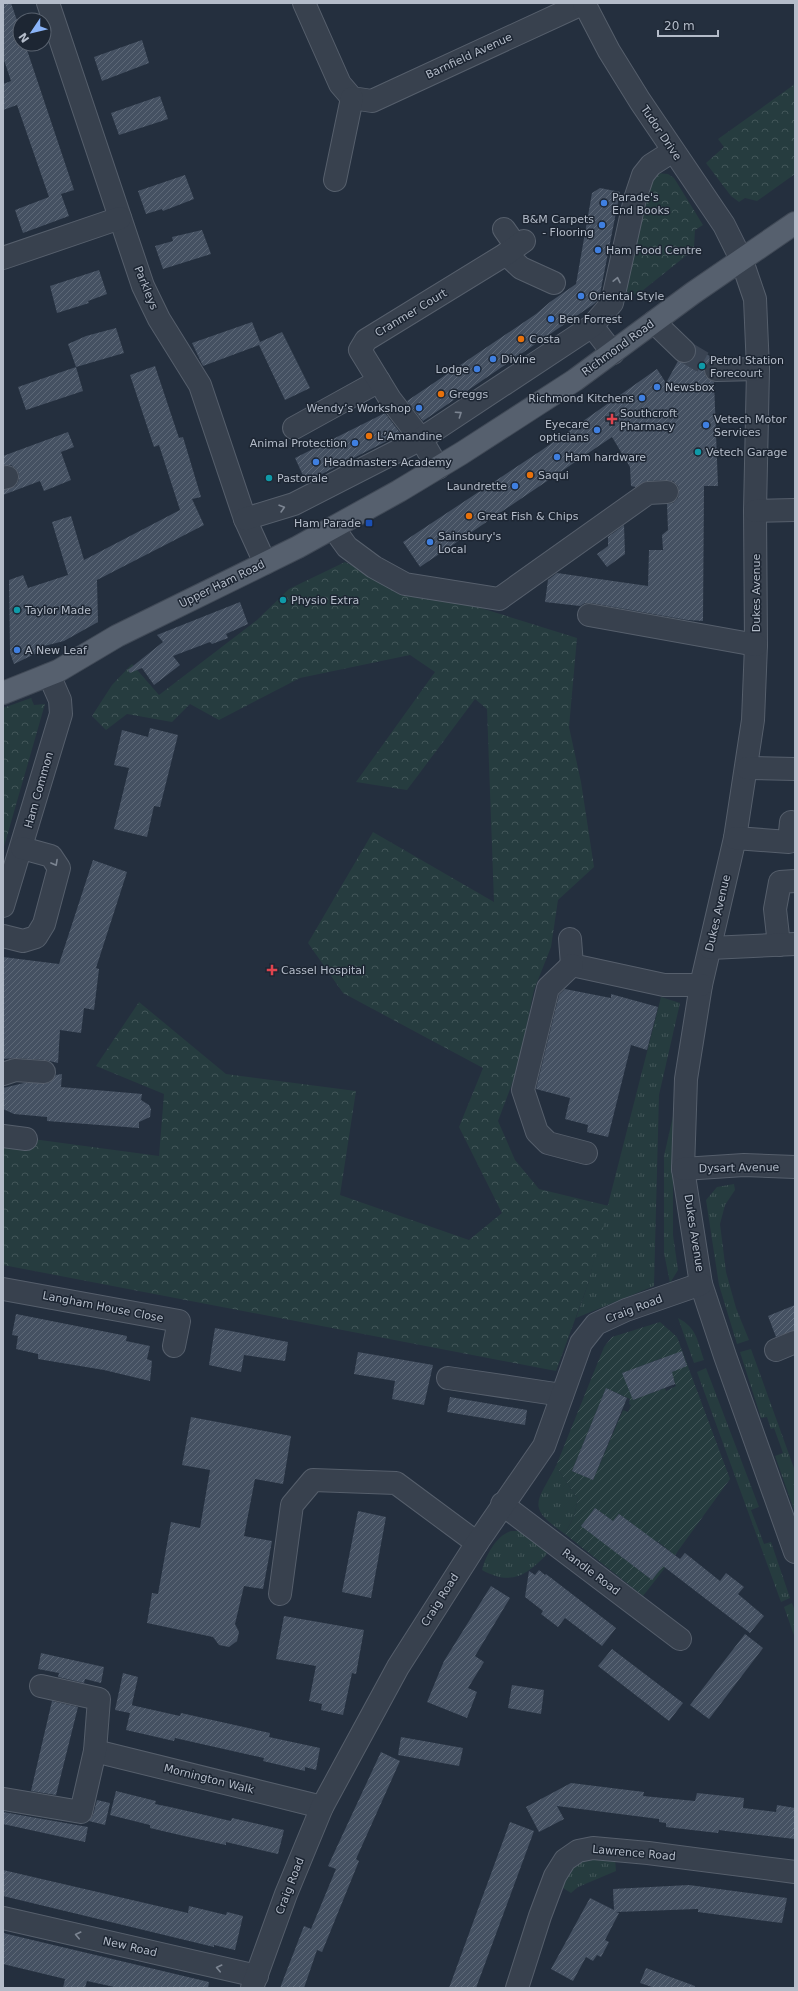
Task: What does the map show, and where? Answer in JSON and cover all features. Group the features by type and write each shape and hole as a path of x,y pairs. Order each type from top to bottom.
{"main road":[{"name":"Richmond Road","path":"438,468 537,406 613,353 693,293 795,223"},
{"name":"Upper Ham Road","path":"3,693 49,675 117,636 334,529 438,468"}],"street":[{"name":"Parkleys","path":"48,3 143,286 159,319 200,385 245,518 265,563"},
{"path":"304,3 340,84 352,98 335,180"},
{"name":"Barnfield Avenue","path":"352,98 372,101 584,3"},
{"name":"Tudor Drive","path":"584,3 609,51 640,101 718,214 742,260"},
{"path":"245,518 294,504 421,440 592,326 612,303 635,200 643,175 651,164 673,150"},
{"path":"3,258 120,218"},
{"path":"504,229 515,247 521,268 554,283"},
{"name":"Cranmer Court","path":"438,468 421,440 379,381 360,350 366,340 515,247"},
{"name":"Dukes Avenue","path":"742,260 755,299 758,369 755,511 756,644 753,720 736,838 701,985 686,1079 683,1169 701,1284 724,1356 795,1552"},
{"path":"654,322 684,351"},
{"path":"592,326 613,353"},
{"path":"716,370 758,369"},
{"path":"294,428 379,381"},
{"path":"334,529 347,547 374,567 405,584 499,599 648,494 667,492"},
{"path":"755,511 795,510"},
{"path":"589,615 756,644"},
{"name":"Ham Common","path":"3,906 22,848 61,714 60,700 49,675"},
{"path":"747,768 795,769"},
{"path":"736,838 789,842 791,822"},
{"path":"3,936 23,941 36,937 44,924 59,868 51,856 22,848"},
{"path":"710,948 787,945 774,909 780,882 795,881"},
{"path":"570,939 572,965"},
{"path":"572,965 664,986 701,985"},
{"path":"572,965 548,988 523,1090 537,1132 548,1143 586,1153"},
{"path":"3,1074 15,1070 44,1072"},
{"path":"3,1136 26,1139"},
{"name":"Dysart Avenue","path":"683,1169 744,1166 795,1167"},
{"name":"Craig Road","path":"254,1982 286,1894 322,1807 398,1667 502,1504 544,1446 581,1343 596,1324 626,1310 701,1284"},
{"name":"Langham House Close","path":"3,1289 179,1321 174,1346"},
{"path":"448,1378 562,1395"},
{"path":"280,1594 292,1505 313,1480 396,1483 477,1543"},
{"name":"Randle Road","path":"502,1504 680,1639"},
{"path":"4,1799 81,1812 95,1751 99,1700 42,1686"},
{"name":"Mornington Walk","path":"95,1751 322,1807"},
{"name":"Lawrence Road","path":"517,1988 540,1916 555,1876 565,1860 578,1851 593,1848 640,1852 795,1872"},
{"name":"New Road","path":"3,1918 254,1982"}],"green space":[{"path":"795,84 795,174 757,201 745,198 739,202 731,196 706,163 724,147 718,139"},
{"path":"656,173 668,174 674,178 703,225 695,230 694,247 687,255 637,295 628,293 623,284 646,181"},
{"path":"345,562 393,587 481,608 577,638 569,727 581,782 594,867 558,900 551,947 534,990 518,1068 498,1121 515,1160 539,1189 609,1206 587,1287 556,1371 3,1265 3,1135 159,1156 164,1094 96,1066 139,1002 226,1074 356,1091 340,1195 469,1240 502,1213 459,1127 483,1068 343,993 308,943 373,832 494,902 487,709 475,699 407,790 356,782 435,672 410,655 300,678 219,720 190,704 172,722 127,714 106,730 92,716 112,685 132,664 159,695 257,620 289,589"},
{"path":"31,698 34,705 45,704 3,850 3,708"},
{"path":"661,997 680,1003 659,1095 654,1286 576,1318 587,1287"},
{"path":"673,1116 673,1235 678,1270 670,1283 664,1253 664,1156"},
{"path":"734,1184 735,1190 725,1205 720,1224 726,1272 736,1308 749,1340 737,1344 719,1285 706,1200 717,1187"},
{"path":"678,1318 693,1330 704,1360 694,1363"},
{"path":"660,1322 677,1337 730,1479 675,1555 643,1596 565,1534 574,1516 578,1499 556,1466 604,1347 612,1337","holes":["662,1358 670,1378 673,1377 676,1386 666,1391 665,1388 652,1393 641,1390 643,1396 634,1400 623,1373","606,1388 630,1399 629,1404 631,1405 628,1412 623,1410 593,1480 572,1471","595,1508 613,1521 619,1514 635,1526 629,1534 650,1550 657,1541 671,1552 665,1561 666,1562 652,1580 582,1526"]},
{"path":"751,1349 795,1471 795,1513 775,1456 783,1453 774,1428 771,1429 767,1417 761,1418 740,1352"},
{"path":"706,1368 759,1507 751,1510 764,1544 771,1542 790,1598 781,1602 697,1372"},
{"path":"556,1466 578,1499 574,1516 565,1534 544,1517 538,1504 543,1489"},
{"path":"511,1531 519,1531 547,1554 525,1573 510,1578 492,1575 482,1570 492,1547 501,1537"},
{"path":"792,1603 795,1611 795,1638 784,1607"},
{"path":"589,1857 615,1859 616,1871 578,1887 571,1893 560,1886 577,1862"}],"building":[{"path":"3,3 11,3 14,12 12,12 12,52 28,52 74,190 61,194 69,216 23,233 15,210 49,197 17,105 3,110 3,84 11,81 3,57"},
{"path":"142,40 149,63 102,81 94,57"},
{"path":"160,96 168,119 119,135 111,113"},
{"path":"185,175 194,199 163,211 162,209 146,214 138,191"},
{"path":"600,188 620,192 599,299 594,304 423,421 407,401 536,314 576,284 592,193"},
{"path":"202,230 211,254 163,269 155,246 173,241 172,237"},
{"path":"99,270 107,294 88,301 89,303 57,313 50,286"},
{"path":"252,322 260,342 282,332 310,388 285,400 259,345 203,366 192,343"},
{"path":"116,328 124,353 76,367 68,344 86,336"},
{"path":"696,349 714,358 705,364 704,371 706,377 714,382 718,486 704,486 703,621 687,620 591,603 585,603 580,606 545,602 548,580 557,573 648,586 649,550 663,550 662,535 668,530 667,504 673,503 678,498 678,486 673,481 666,480 647,481 636,487 631,486 630,467 612,437 420,567 403,542 542,450 657,369 666,383 678,361 687,363 693,360 696,354"},
{"path":"155,366 179,438 183,437 201,497 192,499 204,525 97,580 98,622 64,641 40,647 41,651 14,664 10,653 9,580 23,575 28,588 68,575 52,522 71,516 84,560 180,510 159,445 154,447 130,375"},
{"path":"76,367 83,391 26,410 18,387"},
{"path":"385,413 401,434 306,482 295,458"},
{"path":"68,432 74,447 61,452 71,480 44,491 40,481 3,495 3,490 16,486 19,480 19,474 11,465 3,465 3,456"},
{"path":"624,525 625,554 607,567 597,554 608,546 608,537"},
{"path":"240,602 248,624 226,634 228,638 212,644 210,642 173,656 180,665 154,685 142,668 130,673 128,670 163,642 157,635"},
{"path":"150,728 178,735 160,807 154,806 147,837 114,829 129,768 114,765 122,730 148,737"},
{"path":"93,860 127,872 96,968 99,969 94,1010 84,1008 81,1033 60,1030 58,1063 45,1060 16,1058 3,1059 3,957 59,964"},
{"path":"565,989 611,998 611,994 658,1007 647,1050 631,1045 608,1137 587,1132 588,1125 565,1119 570,1098 536,1089 559,995"},
{"path":"62,1074 61,1087 142,1094 141,1100 149,1105 151,1109 150,1117 139,1122 139,1128 47,1121 47,1117 14,1114 3,1109 3,1088 24,1083 49,1083 56,1075"},
{"path":"795,1305 795,1330 776,1337 768,1316"},
{"path":"16,1314 127,1336 126,1341 150,1346 147,1359 152,1361 150,1381 104,1370 38,1359 38,1354 16,1349 18,1336 12,1335"},
{"path":"215,1328 288,1342 285,1361 244,1355 241,1372 209,1365"},
{"path":"682,1351 687,1366 672,1372 675,1384 633,1400 622,1373"},
{"path":"358,1352 433,1365 424,1405 392,1399 395,1381 354,1374"},
{"path":"606,1388 627,1398 593,1480 572,1471"},
{"path":"450,1397 527,1410 525,1425 447,1412"},
{"path":"191,1417 291,1436 283,1484 255,1479 244,1536 272,1541 263,1589 244,1586 235,1624 239,1632 237,1641 229,1647 219,1645 213,1637 147,1623 152,1593 158,1594 171,1522 200,1528 210,1470 182,1465"},
{"path":"595,1508 613,1521 619,1514 680,1559 685,1553 720,1581 726,1573 744,1587 738,1594 764,1616 750,1633 663,1566 652,1580 581,1526"},
{"path":"358,1511 386,1517 371,1598 342,1592"},
{"path":"539,1570 616,1628 602,1646 565,1618 558,1627 541,1614 543,1611 525,1597 529,1571 535,1575"},
{"path":"491,1586 510,1598 475,1656 484,1662 468,1688 477,1692 467,1718 427,1702 444,1661"},
{"path":"284,1616 364,1630 356,1674 352,1673 343,1715 321,1710 322,1704 309,1701 316,1666 276,1659"},
{"path":"745,1634 763,1648 709,1719 690,1705"},
{"path":"612,1649 683,1703 669,1721 598,1666"},
{"path":"41,1653 104,1667 101,1683 85,1679 84,1683 58,1677 59,1673 38,1669"},
{"path":"123,1673 138,1677 132,1705 180,1716 181,1713 270,1733 269,1737 320,1748 316,1770 305,1767 305,1771 263,1761 264,1758 175,1738 174,1741 126,1730 130,1713 115,1710"},
{"path":"512,1685 544,1690 541,1714 508,1708"},
{"path":"52,1701 78,1707 56,1795 31,1791"},
{"path":"401,1737 463,1748 459,1766 398,1755"},
{"path":"381,1752 400,1761 356,1859 359,1861 322,1952 317,1950 304,1988 280,1988 304,1926 311,1929 336,1869 328,1866"},
{"path":"571,1783 644,1792 643,1796 695,1801 697,1793 744,1798 743,1808 776,1812 777,1805 795,1808 795,1839 719,1830 718,1833 666,1827 666,1823 659,1822 659,1819 557,1806 564,1819 539,1832 526,1807"},
{"path":"116,1791 156,1801 155,1804 231,1821 232,1818 284,1830 278,1854 226,1842 226,1845 184,1836 150,1828 150,1825 110,1815"},
{"path":"97,1800 110,1803 105,1825 89,1821 93,1815"},
{"path":"3,1812 88,1827 85,1842 3,1824"},
{"path":"510,1822 534,1831 476,1988 449,1988"},
{"path":"3,1870 188,1913 189,1906 226,1915 227,1912 243,1916 235,1950 214,1945 214,1947 3,1896"},
{"path":"689,1885 787,1898 782,1923 698,1912 698,1909 616,1912 619,1913 605,1940 609,1942 601,1957 597,1955 593,1961 586,1957 573,1981 551,1969 590,1898 614,1910 613,1889"},
{"path":"3,1933 209,1982 208,1988 119,1988 87,1981 85,1988 63,1988 65,1979 3,1964"},
{"path":"646,1968 695,1986 695,1988 655,1988 640,1983"}],"tunnel":[{"path":"684,351 716,370"}],"place":[{"name":"Parade's End Books","path":"604,203"},
{"name":"B&M Carpets - Flooring","path":"602,225"},
{"name":"Ham Food Centre","path":"598,250"},
{"name":"Oriental Style","path":"581,296"},
{"name":"Ben Forrest","path":"551,319"},
{"name":"Costa","path":"521,339"},
{"name":"Divine","path":"493,359"},
{"name":"Petrol Station Forecourt","path":"702,366"},
{"name":"Lodge","path":"477,369"},
{"name":"Newsbox","path":"657,387"},
{"name":"Greggs","path":"441,394"},
{"name":"Richmond Kitchens","path":"642,398"},
{"name":"Wendy’s Workshop","path":"419,408"},
{"name":"Southcroft Pharmacy","path":"612,419"},
{"name":"Vetech Motor Services","path":"706,425"},
{"name":"Eyecare opticians","path":"597,430"},
{"name":"L’Amandine","path":"369,436"},
{"name":"Animal Protection","path":"355,443"},
{"name":"Vetech Garage","path":"698,452"},
{"name":"Ham hardware","path":"557,457"},
{"name":"Headmasters Academy","path":"316,462"},
{"name":"Saqui","path":"530,475"},
{"name":"Pastorale","path":"269,478"},
{"name":"Laundrette","path":"515,486"},
{"name":"Great Fish & Chips","path":"469,516"},
{"name":"Ham Parade","path":"369,523"},
{"name":"Sainsbury's Local","path":"430,542"},
{"name":"Physio Extra","path":"283,600"},
{"name":"Taylor Made","path":"17,610"},
{"name":"A New Leaf","path":"17,650"},
{"name":"Cassel Hospital","path":"272,970"}]}
